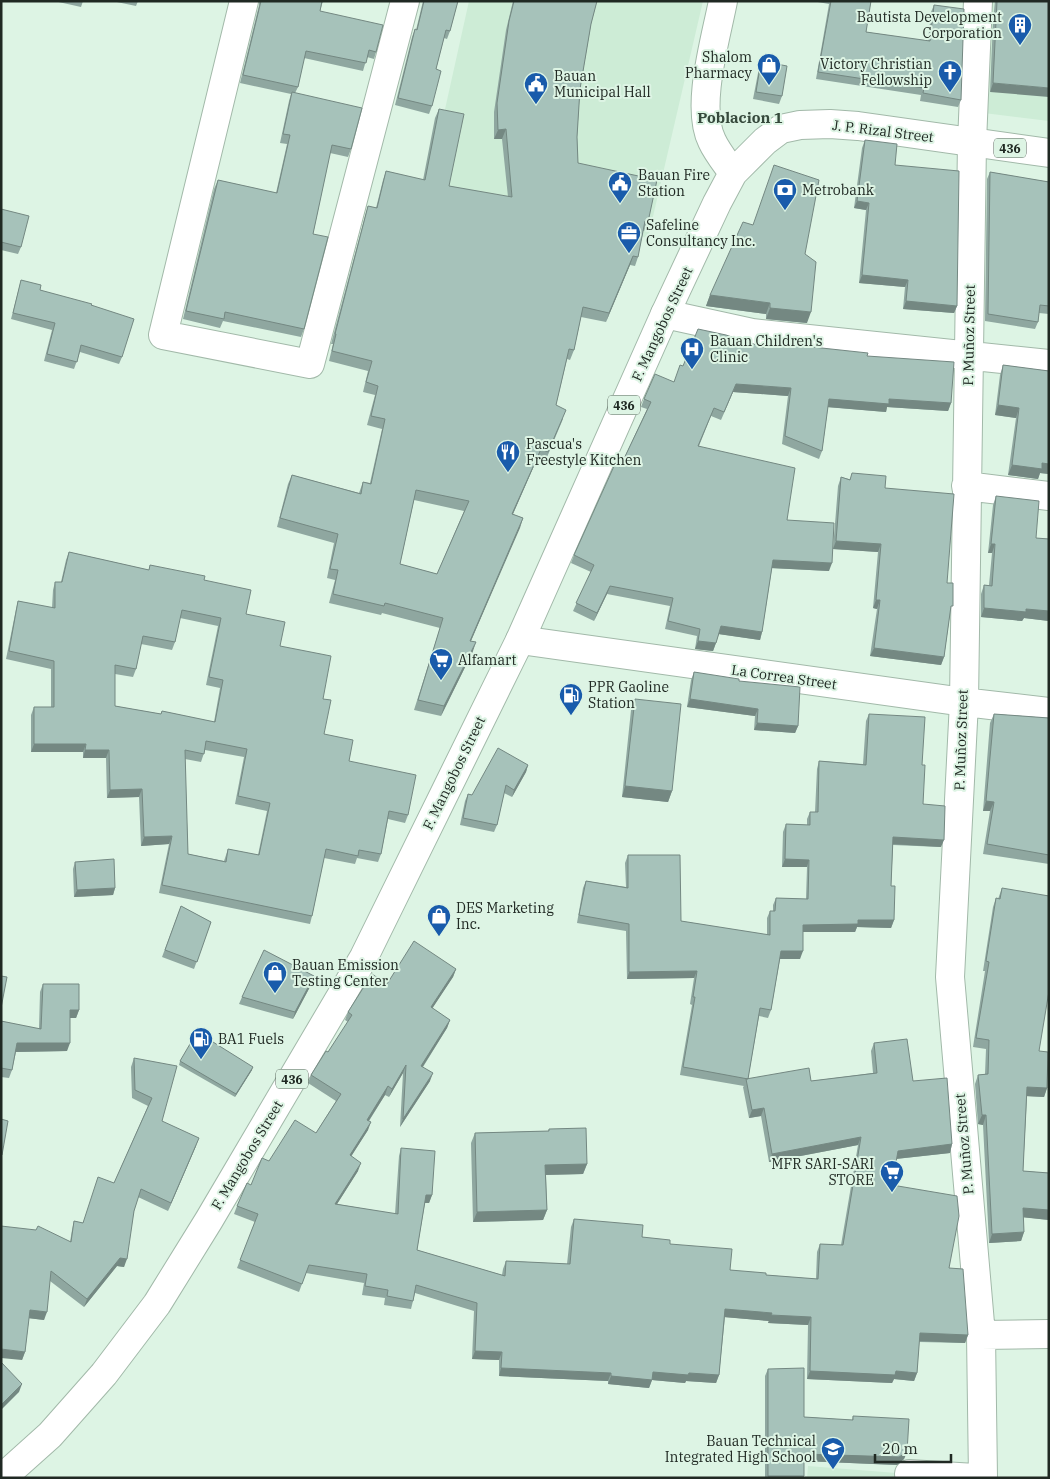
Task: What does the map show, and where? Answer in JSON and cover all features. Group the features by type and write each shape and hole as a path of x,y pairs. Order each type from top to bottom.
{"street":[{"path":"244,1 163,335 310,364 405,1"},
{"path":"723,1 704,102 706,123 711,140 733,173"},
{"name":"P. Muñoz Street","path":"978,1 972,142 964,702 950,977 981,1335 983,1478"},
{"name":"J. P. Rizal Street","path":"733,173 765,141 781,129 800,125 830,124 858,126 1049,153"},
{"name":"F. Mangobos Street","path":"2,1478 50,1435 104,1374 157,1304 209,1220 364,957 520,640 665,314 733,173"},
{"path":"665,314 752,333 1049,364"},
{"path":"966,486 1049,496"},
{"name":"La Correa Street","path":"520,640 964,702 1049,712"},
{"path":"981,1335 1049,1334"},
{"path":"909,1474 975,1478"}],"shaded area":[{"path":"469,1 703,1 648,238 426,195"},
{"name":"Bautista Development Corporation","path":"991,1 1049,1 1049,121 984,113"},
{"name":"Bauan Technical Integrated High School","path":"808,1466 909,1474 909,1478 807,1478"}],"building":[{"path":"261,1 322,1 320,11 383,25 376,52 369,50 366,63 306,51 298,87 243,75"},
{"path":"424,1 458,1 450,31 446,30 436,69 441,71 432,106 398,98"},
{"path":"514,1 597,1 591,24 580,89 577,137 578,163 657,180 648,222 645,221 638,257 633,256 609,313 583,307 574,350 569,349 556,405 566,410 548,452 541,449 512,514 523,518 470,641 476,642 444,706 418,700 443,618 385,603 384,606 333,594 338,570 330,569 338,534 280,518 292,475 361,494 363,482 371,484 385,419 371,416 378,386 366,382 372,361 332,351 368,206 377,208 386,171 425,180 439,109 464,114 449,186 512,197 506,129 498,130 497,103 509,21","holes":["416,490 469,501 437,574 400,564"]},
{"path":"831,1 871,1 866,32 930,41 934,5 964,9 961,100 923,93 924,88 818,72"},
{"name":"Bautista Development Corporation","path":"997,1 1049,1 1049,88 993,83"},
{"name":"Shalom Pharmacy","path":"761,61 787,66 782,96 756,92"},
{"path":"292,92 362,108 351,149 332,145 313,234 328,237 304,329 225,312 224,319 186,311 218,180 277,193 290,135 283,134"},
{"path":"865,140 897,144 895,165 959,171 957,306 906,301 908,280 862,275 869,203 857,201"},
{"path":"774,165 819,180 805,254 816,262 811,312 770,308 770,303 710,295 743,222 753,225"},
{"path":"990,172 1049,182 1049,306 1040,305 1038,322 988,314"},
{"path":"1,209 29,216 21,247 1,242"},
{"path":"21,280 41,285 40,290 92,304 134,319 122,357 81,345 77,362 47,354 55,323 13,313"},
{"path":"698,329 726,335 766,348 766,342 868,353 867,356 954,362 951,403 889,399 889,404 829,399 822,451 785,436 791,388 736,384 724,412 714,408 698,446 795,468 787,520 834,523 832,563 773,560 762,632 721,626 716,643 698,641 700,629 668,621 673,598 610,586 597,613 576,603 594,565 574,555 615,464 620,467 651,402 644,399 655,374 674,382 680,365 683,366"},
{"path":"1003,365 1049,371 1049,464 1042,463 1042,469 1012,465 1019,408 998,405"},
{"path":"852,473 886,476 885,488 954,494 947,583 953,583 953,606 951,606 944,657 874,648 880,600 876,600 881,544 836,541 841,477 850,480"},
{"path":"996,496 1039,501 1036,538 1049,539 1049,611 1026,609 1026,612 984,608 984,585 992,586 995,544 991,544"},
{"path":"69,552 149,570 150,565 205,576 204,580 251,590 246,614 285,622 280,646 331,656 323,699 331,700 324,734 353,740 349,761 416,775 408,815 389,811 381,854 359,850 358,856 326,849 312,916 162,885 172,836 144,837 142,789 110,790 109,750 85,750 86,744 34,744 34,707 54,707 54,661 9,651 18,601 55,608 55,582 62,582","holes":["182,610 221,618 209,677 223,680 215,722 162,711 161,714 115,706 115,665 136,669 143,636 175,642","206,741 247,749 238,796 270,803 259,855 228,849 226,862 188,854 185,750 204,754"]},
{"path":"694,672 739,679 739,681 800,687 798,726 757,723 758,709 690,699"},
{"path":"635,699 681,704 672,791 625,786"},
{"path":"869,714 925,717 922,765 925,765 923,804 945,806 944,840 893,837 891,886 895,886 894,920 858,920 858,924 803,925 803,951 781,951 771,1010 760,1008 748,1079 683,1067 695,997 693,997 697,971 629,972 629,924 579,915 586,881 628,888 628,855 680,855 681,921 770,935 770,911 775,911 776,898 808,899 809,860 785,859 786,824 810,825 810,812 818,812 819,761 866,765"},
{"path":"994,714 1049,718 1049,855 987,844 994,802 986,801"},
{"path":"498,748 528,765 514,790 506,785 497,825 463,818 468,794 472,795"},
{"path":"114,859 115,888 77,890 75,862"},
{"path":"1002,888 1049,896 1049,991 1039,1051 1048,1052 1047,1088 1027,1087 1023,1171 1049,1173 1049,1210 1023,1208 1024,1232 992,1234 986,1115 982,1115 978,1075 988,1074 989,1040 976,1038 989,962 986,961 996,898 1000,899"},
{"path":"181,906 211,922 197,962 165,950"},
{"path":"414,941 456,969 431,1007 450,1020 421,1066 433,1073 403,1119 406,1065 392,1089 388,1086 367,1120 371,1122 350,1155 361,1163 335,1204 398,1214 401,1148 435,1151 432,1195 426,1195 417,1250 505,1276 506,1261 570,1264 574,1219 643,1225 642,1237 670,1240 670,1244 732,1249 730,1270 818,1279 820,1244 843,1245 861,1137 772,1154 764,1108 752,1110 746,1079 809,1068 811,1081 877,1073 874,1043 907,1039 913,1081 947,1078 952,1144 898,1151 892,1185 957,1196 959,1216 949,1268 963,1269 968,1335 920,1333 917,1373 896,1371 895,1375 810,1371 811,1317 771,1315 772,1313 725,1309 719,1375 653,1372 652,1380 611,1376 611,1373 501,1368 502,1352 475,1351 477,1303 416,1285 413,1301 387,1296 388,1290 365,1286 367,1274 309,1265 302,1284 240,1260 258,1214 237,1206 247,1183 251,1185 262,1158 269,1161 295,1120 316,1133 341,1094 311,1075 352,1015 348,1012 372,974 387,984"},
{"name":"Bauan Emission Testing Center","path":"264,950 314,976 295,1012 242,997"},
{"path":"1,976 7,977 1,1008"},
{"path":"43,984 79,984 79,1010 70,1010 70,1043 17,1043 12,1070 1,1068 1,1021 41,1029"},
{"path":"197,1032 253,1067 236,1094 180,1061"},
{"path":"134,1058 177,1066 162,1121 199,1138 171,1203 141,1189 134,1211 127,1259 120,1258 87,1299 51,1271 47,1312 30,1310 25,1352 1,1349 1,1226 36,1230 38,1226 71,1242 74,1221 83,1223 98,1177 114,1183 152,1098 135,1090"},
{"path":"1,1119 8,1121 2,1155 1,1155"},
{"path":"586,1128 587,1164 545,1165 547,1210 477,1212 475,1133"},
{"path":"1,1362 22,1384 1,1405"},
{"path":"804,1368 804,1417 853,1420 853,1416 909,1419 907,1452 899,1457 804,1454 804,1476 768,1476 768,1369"}],"place":[{"name":"Bautista Development Corporation","path":"1020,46"},
{"name":"Shalom Pharmacy","path":"769,86"},
{"name":"Victory Christian Fellowship","path":"950,93"},
{"name":"Bauan Municipal Hall","path":"536,105"},
{"name":"Bauan Fire Station","path":"620,204"},
{"name":"Metrobank","path":"785,211"},
{"name":"Safeline Consultancy Inc.","path":"629,254"},
{"name":"Bauan Children's Clinic","path":"692,370"},
{"name":"Pascua's Freestyle Kitchen","path":"508,473"},
{"name":"Alfamart","path":"441,681"},
{"name":"PPR Gaoline Station","path":"571,716"},
{"name":"DES Marketing Inc.","path":"439,937"},
{"name":"Bauan Emission Testing Center","path":"275,994"},
{"name":"BA1 Fuels","path":"201,1060"},
{"name":"MFR SARI-SARI STORE","path":"892,1193"},
{"name":"Bauan Technical Integrated High School","path":"833,1470"}],"district":[{"name":"Poblacion 1","path":"740,117"}]}
